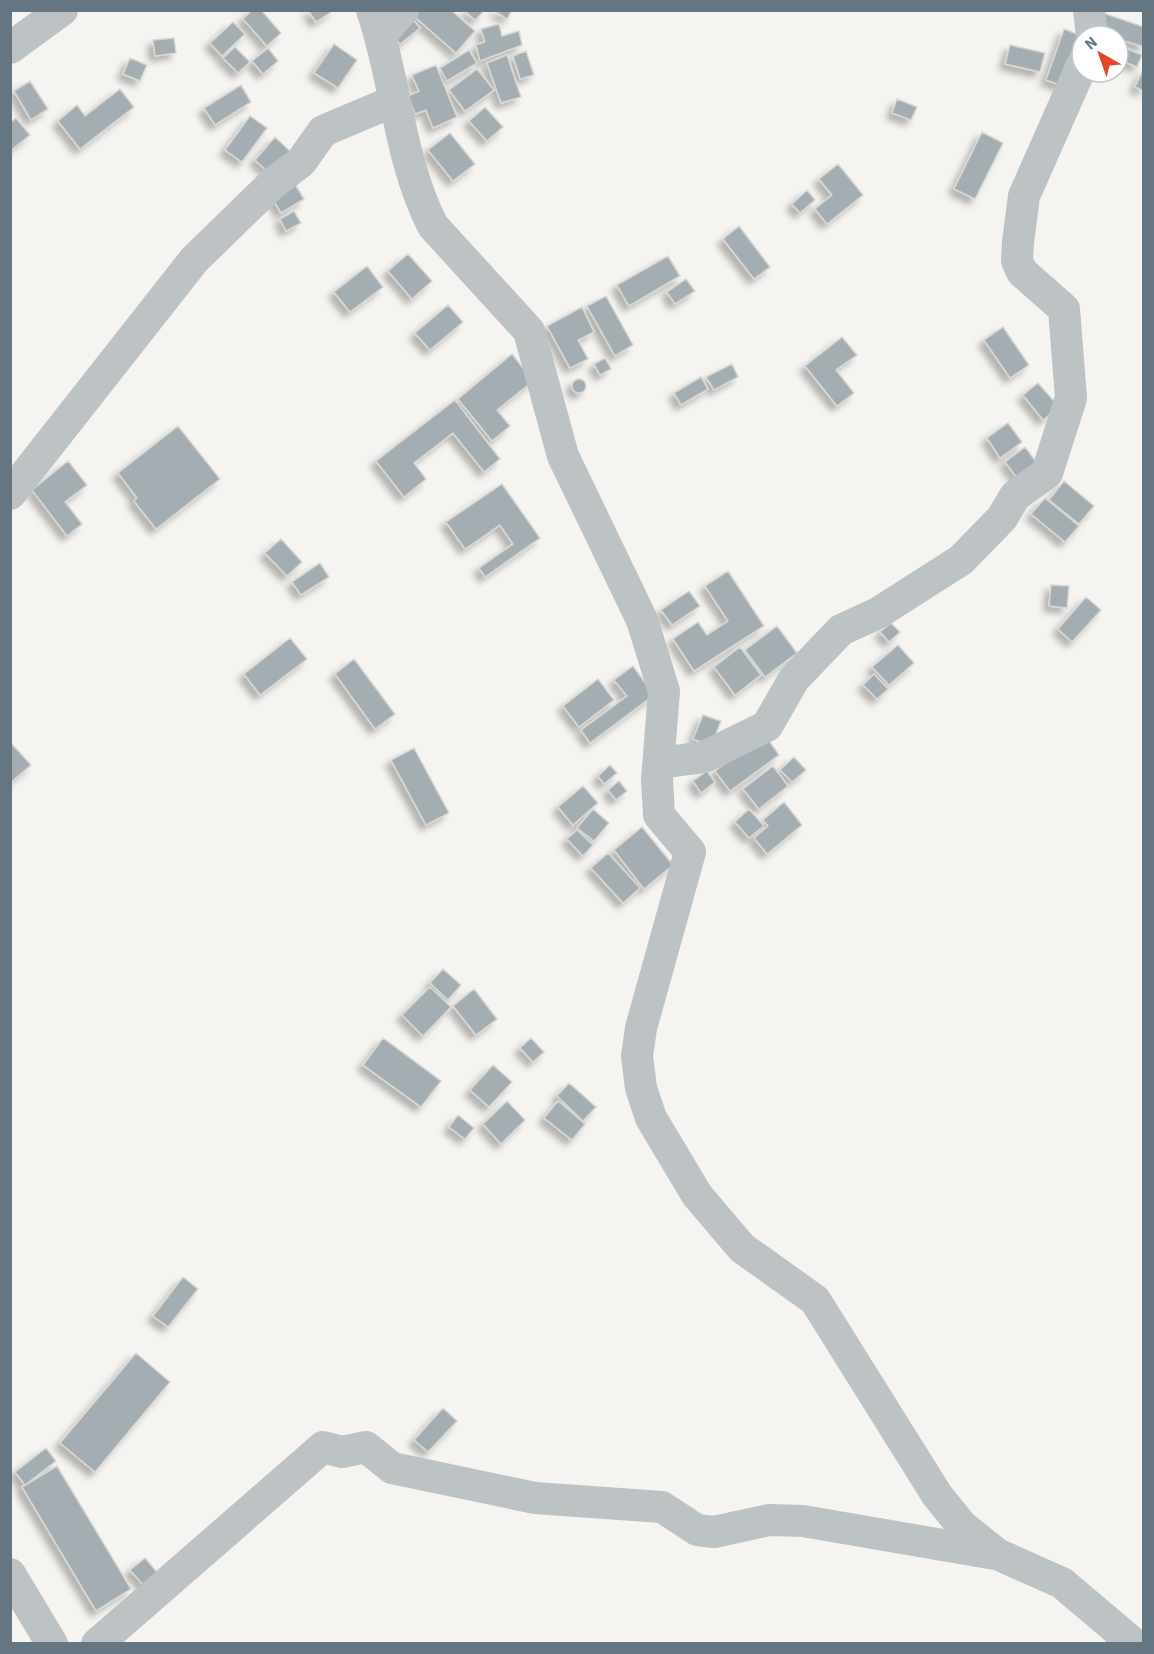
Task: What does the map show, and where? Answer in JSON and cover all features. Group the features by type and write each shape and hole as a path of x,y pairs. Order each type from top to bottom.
{"street":[{"path":"10,48 62,10"},
{"path":"403,10 376,23 394,101 424,208 433,226 529,331 563,456 642,620 664,691 657,780 659,814 690,852 640,1028 637,1056 641,1088 651,1118 697,1195 742,1248 815,1300 937,1495 962,1526 997,1554"},
{"path":"660,763 704,757 767,726 794,679 841,630 878,613 961,560 1002,518 1015,495 1047,473 1071,398 1064,309 1022,272 1017,261 1018,242 1024,196 1074,84"},
{"path":"10,494 194,260 272,184 301,162 323,131 394,101"},
{"path":"97,1644 323,1447 342,1452 366,1448 392,1468 535,1498 662,1507 697,1530 714,1532 769,1520 803,1521 997,1554 1062,1583 1134,1644"},
{"path":"10,1574 52,1644"}],"building":[{"path":"252,10 261,10 281,33 267,46 243,19"},
{"path":"308,10 334,10 316,22"},
{"path":"407,10 451,10 475,31 456,53"},
{"path":"464,10 483,10 484,11 475,20"},
{"path":"494,10 512,10 507,19"},
{"path":"1100,12 1144,27 1144,47 1130,43 1130,24 1096,24"},
{"path":"409,15 420,28 400,44 389,31"},
{"path":"233,22 245,34 222,56 210,43"},
{"path":"499,24 502,36 519,31 522,45 480,61 476,45 485,42 481,29"},
{"path":"1064,29 1070,31 1069,88 1046,80"},
{"path":"174,38 176,53 155,56 153,40"},
{"path":"334,44 357,60 338,88 314,73"},
{"path":"1010,45 1045,53 1040,72 1005,64"},
{"path":"235,47 250,62 238,73 223,58"},
{"path":"268,48 278,61 263,74 252,61"},
{"path":"469,50 477,63 447,81 440,68"},
{"path":"1130,50 1142,55 1137,67 1130,64"},
{"path":"526,51 534,75 520,79 513,56"},
{"path":"507,55 521,97 501,103 487,63"},
{"path":"130,58 147,65 140,81 123,74"},
{"path":"436,65 457,117 433,128 426,110 415,114 408,96 419,91 412,75"},
{"path":"1144,68 1144,91 1135,87"},
{"path":"477,69 494,90 465,111 449,90"},
{"path":"30,81 48,109 31,120 14,91"},
{"path":"241,85 251,102 215,125 204,108"},
{"path":"120,89 134,107 80,149 58,121 77,105 85,116"},
{"path":"897,99 917,107 911,120 892,113"},
{"path":"485,107 503,127 487,141 469,121"},
{"path":"250,116 267,128 242,162 225,150"},
{"path":"16,118 30,135 10,151 10,123"},
{"path":"982,132 1003,143 975,199 954,189"},
{"path":"450,133 475,164 453,181 428,150"},
{"path":"275,137 295,156 275,178 255,160"},
{"path":"838,164 863,195 827,224 815,209 832,195 819,179"},
{"path":"290,176 304,199 281,213 267,189"},
{"path":"807,190 815,200 800,213 792,204"},
{"path":"294,211 301,223 286,231 280,219"},
{"path":"739,226 770,267 754,279 723,239"},
{"path":"408,254 432,281 412,299 388,271"},
{"path":"668,256 680,276 629,306 617,285"},
{"path":"367,266 383,287 350,312 334,292"},
{"path":"686,279 695,291 675,304 667,292"},
{"path":"606,296 633,345 615,356 587,306"},
{"path":"448,305 463,322 430,350 415,333"},
{"path":"582,307 594,332 578,340 588,359 570,368 547,326"},
{"path":"1003,327 1029,365 1010,378 984,340"},
{"path":"842,337 857,355 836,370 854,393 837,406 805,366"},
{"path":"512,354 533,381 497,410 510,426 492,441 458,399"},
{"path":"605,358 611,369 600,375 594,364"},
{"path":"732,364 738,377 714,390 706,377"},
{"path":"701,377 708,389 681,405 674,393"},
{"path":"579,379 584,381 586,386 584,391 579,393 574,391 572,386 574,381"},
{"path":"1038,383 1059,407 1043,420 1023,395"},
{"path":"455,400 500,459 484,472 453,433 414,463 426,479 404,497 376,461"},
{"path":"1008,423 1022,442 1000,458 987,438"},
{"path":"178,426 220,479 156,529 134,501 137,498 118,473"},
{"path":"1025,447 1037,463 1017,478 1005,462"},
{"path":"68,461 87,485 65,502 82,524 67,536 32,490"},
{"path":"1064,481 1094,506 1079,524 1049,500"},
{"path":"502,484 540,538 485,577 479,568 513,544 500,525 465,549 446,522"},
{"path":"1045,498 1079,526 1065,542 1031,514"},
{"path":"281,539 302,562 287,576 265,553"},
{"path":"320,563 329,577 301,595 292,582"},
{"path":"728,571 764,626 694,671 673,639 698,622 707,635 728,621 705,586"},
{"path":"1051,585 1069,586 1067,608 1049,606"},
{"path":"689,591 700,606 672,625 661,610"},
{"path":"1086,597 1101,610 1072,642 1058,629"},
{"path":"891,623 900,632 889,642 880,632"},
{"path":"777,626 797,653 765,677 745,650"},
{"path":"290,638 307,659 260,695 244,674"},
{"path":"898,645 914,663 889,685 872,667"},
{"path":"740,647 761,675 735,695 714,667"},
{"path":"354,659 395,714 375,729 335,674"},
{"path":"633,666 654,695 590,743 581,730 627,696 614,680"},
{"path":"874,674 888,689 877,699 863,685"},
{"path":"598,679 614,700 579,727 563,706"},
{"path":"703,715 721,721 711,746 693,739"},
{"path":"765,735 779,755 730,791 715,771"},
{"path":"10,742 31,765 10,783"},
{"path":"414,748 449,813 426,825 391,760"},
{"path":"794,757 806,770 792,782 780,770"},
{"path":"610,765 617,773 604,784 598,776"},
{"path":"773,766 788,786 759,809 743,789"},
{"path":"707,771 715,782 701,793 693,781"},
{"path":"619,781 627,791 616,800 608,790"},
{"path":"583,786 598,803 573,825 558,807"},
{"path":"784,802 802,825 767,854 754,838 768,826 763,820"},
{"path":"593,809 609,823 594,841 577,828"},
{"path":"749,809 764,826 749,838 735,822"},
{"path":"642,827 673,865 644,889 614,850"},
{"path":"577,830 593,845 583,856 567,839"},
{"path":"608,853 640,888 623,903 591,868"},
{"path":"443,969 461,985 448,1000 430,983"},
{"path":"430,987 451,1007 423,1036 402,1015"},
{"path":"474,989 497,1019 476,1035 453,1006"},
{"path":"383,1038 441,1081 421,1107 363,1065"},
{"path":"531,1038 544,1052 533,1062 520,1048"},
{"path":"493,1065 512,1082 489,1107 470,1090"},
{"path":"569,1083 596,1107 583,1121 557,1096"},
{"path":"507,1101 525,1120 501,1144 483,1124"},
{"path":"558,1101 585,1124 572,1140 544,1118"},
{"path":"458,1115 474,1128 465,1139 449,1127"},
{"path":"183,1277 198,1289 168,1327 153,1316"},
{"path":"136,1353 170,1382 95,1472 60,1443"},
{"path":"443,1408 457,1421 428,1452 414,1440"},
{"path":"46,1448 56,1461 25,1485 15,1472"},
{"path":"57,1466 131,1589 96,1611 22,1487"},
{"path":"145,1558 161,1577 147,1589 130,1570"}]}
